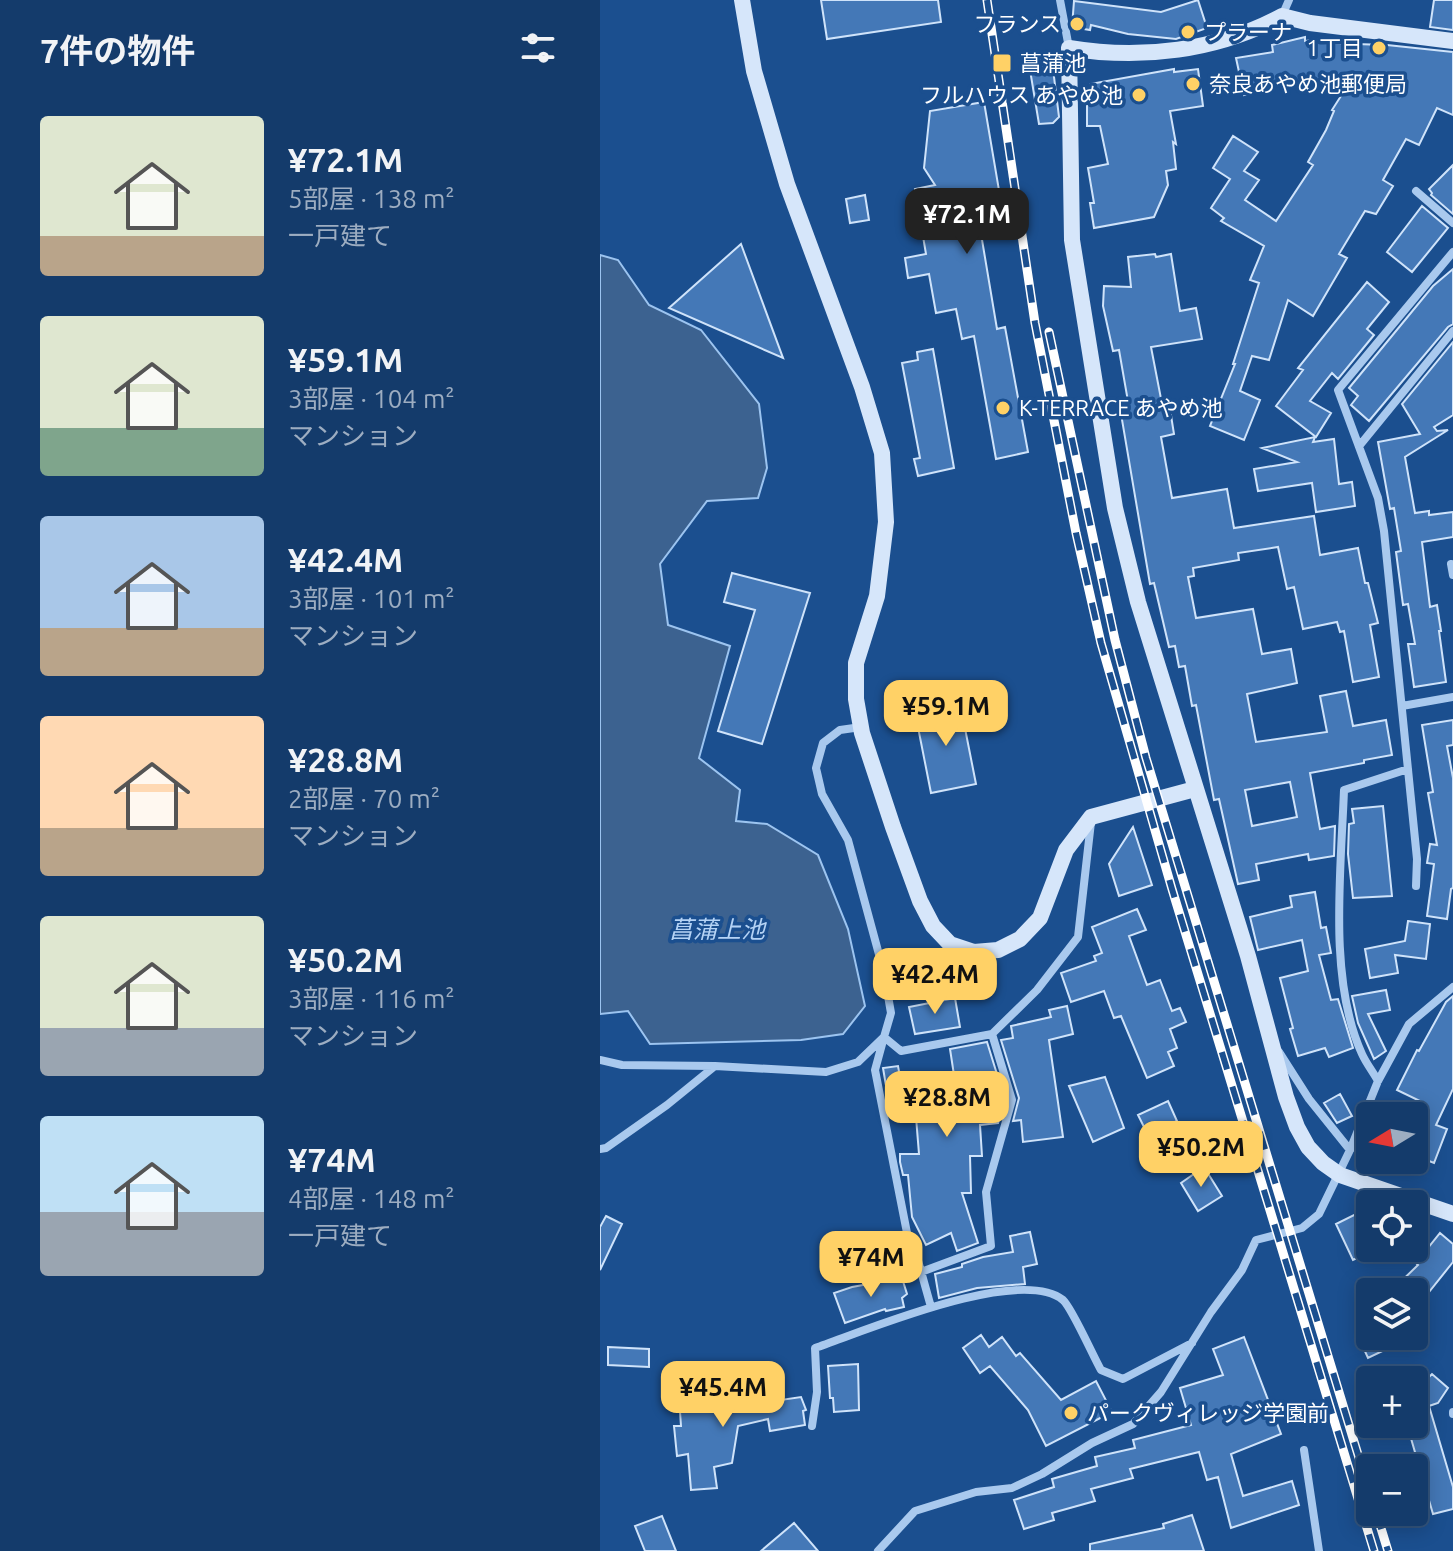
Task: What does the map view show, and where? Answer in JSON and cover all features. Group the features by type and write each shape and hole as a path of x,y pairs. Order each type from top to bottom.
{"street":[{"path":"742,0 754,71 787,184 862,387 882,453 886,522 877,596 856,663 856,699 861,727 920,901 933,926 950,944 974,952 998,950 1020,939 1040,918 1066,850 1099,814 1195,789"},
{"path":"1060,0 1069,48 1072,240 1115,508 1138,602 1297,1127 1308,1147 1340,1175 1453,1214"},
{"path":"1069,48 1109,55 1181,51 1259,28 1286,8 1310,23 1453,41"},
{"path":"1416,191 1453,223"},
{"path":"1416,886 1417,859 1384,531 1378,498 1338,390 1453,252"},
{"path":"1360,445 1453,331"},
{"path":"1451,564 1453,575"},
{"path":"1402,706 1453,697"},
{"path":"861,727 840,730 823,743 816,768 822,794 848,840 884,973 891,1013 875,1070 909,1243 931,1307"},
{"path":"1378,1081 1362,1054 1344,994 1339,930 1344,790 1408,769"},
{"path":"884,1037 901,1051 992,1034 1037,990 1078,937 1099,814"},
{"path":"878,1551 915,1511 976,1492 1012,1488 1133,1424 1161,1392 1211,1312 1242,1270 1256,1240 1302,1228 1319,1214 1378,1081 1409,1024 1453,987"},
{"path":"921,1272 991,1246 986,1192 1012,1100 992,1034"},
{"path":"600,1060 622,1065 826,1072 858,1062 884,1037"},
{"path":"1274,1045 1348,1154"},
{"path":"600,1149 606,1148 667,1105 715,1066"},
{"path":"812,1426 817,1392 815,1348 931,1307 995,1292 1036,1289 1064,1300 1101,1370 1123,1379 1195,1341"},
{"path":"1304,1450 1319,1551"}],"water":[{"name":"菖蒲上池","path":"600,255 618,260 649,305 701,330 759,404 767,468 758,498 707,501 660,564 668,625 730,646 699,758 740,790 736,821 767,824 818,855 848,929 865,1006 843,1034 801,1040 650,1044 628,1011 600,1014"}],"building":[{"path":"821,0 938,0 941,22 827,39"},
{"path":"1198,0 1207,28 1176,39 1128,34 1091,25 1090,30 1072,27 1074,1 1161,12"},
{"path":"1434,0 1453,0 1453,30 1430,27"},
{"path":"1305,37 1305,41 1323,39 1324,43 1453,52 1453,115 1437,108 1419,145 1406,139 1383,180 1393,186 1376,214 1365,211 1339,254 1347,258 1313,316 1288,300 1269,360 1252,356 1240,391 1260,400 1244,440 1210,426 1235,364 1259,283 1250,280 1264,246 1221,221 1224,218 1211,208 1230,179 1213,168 1233,136 1258,152 1244,171 1259,180 1245,200 1276,221 1313,165 1308,162 1326,130 1332,110 1355,74 1258,87 1259,92 1244,95 1236,58 1273,52 1272,45"},
{"path":"1028,58 1052,61 1059,117 1053,123 1039,124"},
{"path":"1174,69 1174,72 1198,69 1203,106 1170,111 1176,144 1173,142 1176,169 1166,171 1168,185 1154,217 1094,228 1090,203 1094,203 1088,168 1108,164 1100,126 1087,126 1090,84"},
{"path":"984,102 1001,202 976,204 997,329 1005,327 1028,452 996,459 974,336 962,339 956,309 936,313 929,274 908,278 905,258 926,254 915,189 935,185 924,168 930,111"},
{"path":"1453,165 1453,214 1431,195 1429,189"},
{"path":"865,195 869,220 850,223 846,199"},
{"path":"1422,206 1448,228 1412,272 1387,252"},
{"path":"741,244 783,358 669,308"},
{"path":"1171,254 1180,311 1196,308 1202,339 1151,347 1162,404 1169,403 1174,434 1161,437 1172,498 1227,489 1234,528 1314,516 1320,555 1358,548 1378,623 1370,625 1379,677 1353,682 1344,631 1340,632 1337,622 1303,629 1294,587 1287,589 1278,547 1238,553 1239,560 1193,568 1194,576 1188,577 1196,618 1253,609 1262,654 1291,649 1297,683 1247,694 1256,742 1327,732 1320,696 1346,691 1353,726 1386,720 1392,755 1310,773 1320,829 1335,826 1334,856 1309,860 1308,854 1256,864 1259,880 1238,884 1219,799 1214,800 1196,705 1192,706 1185,666 1179,667 1175,646 1169,647 1154,583 1150,584 1120,408 1129,407 1119,350 1113,351 1103,306 1104,286 1131,287 1128,257","holes":["1290,782 1297,817 1252,826 1245,790"]},
{"path":"1453,269 1453,324 1369,421 1351,405 1358,396 1349,388 1433,286"},
{"path":"1367,282 1389,302 1367,329 1374,335 1338,379 1332,373 1310,401 1331,413 1316,437 1276,406 1303,370 1298,368"},
{"path":"1453,342 1453,415 1434,427 1437,431 1448,430 1405,457 1415,513 1453,512 1453,537 1422,542 1430,607 1437,605 1446,682 1414,687 1408,644 1415,644 1408,604 1403,605 1396,552 1401,551 1378,442 1420,434 1402,404"},
{"path":"933,349 954,468 918,476 914,459 920,458 902,363 918,360 917,352"},
{"path":"1315,437 1313,442 1334,439 1339,484 1352,482 1355,506 1316,512 1312,483 1258,491 1254,469 1297,462 1262,448"},
{"path":"732,573 810,593 762,744 718,731 755,610 724,602"},
{"path":"960,703 976,784 931,793 915,712"},
{"path":"1453,720 1453,745 1447,746 1453,778 1453,888 1447,919 1427,916 1434,864 1427,863 1430,844 1437,845 1428,793 1433,792 1422,725"},
{"path":"1383,806 1392,896 1353,898 1348,854 1349,824 1354,823 1352,809"},
{"path":"1133,827 1152,885 1119,896 1109,864"},
{"path":"1315,892 1321,928 1326,927 1331,953 1319,955 1331,1000 1338,999 1353,1048 1329,1057 1325,1048 1298,1056 1290,1029 1293,1028 1280,978 1308,971 1302,940 1258,950 1250,917 1292,907 1290,896"},
{"path":"1137,909 1146,930 1129,936 1147,985 1160,980 1172,1011 1180,1008 1186,1022 1170,1029 1177,1048 1168,1052 1174,1066 1147,1078 1121,1016 1114,1018 1104,991 1071,1002 1061,973 1096,961 1094,956 1102,953 1092,927"},
{"path":"1408,921 1430,924 1426,959 1395,955 1398,973 1370,978 1365,949 1405,941"},
{"path":"1386,990 1390,1010 1368,1014 1386,1051 1374,1059 1358,1023 1352,996"},
{"path":"1453,996 1453,1089 1436,1125 1447,1129 1434,1163 1428,1161 1428,1102 1420,1102 1397,1090 1446,1002"},
{"path":"955,998 960,1027 915,1034 909,1007"},
{"path":"1067,1006 1073,1034 1049,1040 1063,1137 1023,1142 1021,1120 1013,1121 1019,1098 1001,1040 1013,1038 1011,1026 1051,1017 1049,1010"},
{"path":"987,1042 1005,1100 998,1123 980,1125 982,1156 970,1156 971,1193 962,1193 978,1243 957,1251 951,1233 926,1245 912,1217 908,1175 903,1175 900,1162 900,1154 919,1154 915,1105 890,1109 883,1068 898,1066 900,1077 909,1076 909,1082 954,1075 950,1049"},
{"path":"1105,1077 1124,1128 1093,1142 1069,1086"},
{"path":"1340,1094 1352,1116 1337,1123 1324,1103"},
{"path":"1168,1101 1177,1121 1148,1135 1138,1115"},
{"path":"1204,1167 1222,1196 1198,1211 1181,1183"},
{"path":"1356,1214 1356,1259 1353,1260 1336,1224"},
{"path":"606,1216 622,1224 600,1270 600,1227"},
{"path":"1030,1232 1037,1264 1023,1267 1025,1284 977,1288 939,1298 935,1274 962,1267 962,1264 983,1257 1013,1252 1010,1236"},
{"path":"1440,1233 1453,1244 1453,1262 1429,1292 1428,1278 1405,1278 1418,1265 1417,1262 1428,1262 1428,1248"},
{"path":"902,1278 907,1294 902,1298 904,1307 885,1309 845,1323 834,1293"},
{"path":"981,1335 989,1347 1002,1337 1016,1356 1020,1353 1061,1400 1096,1381 1112,1412 1046,1446 1028,1410 990,1366 980,1373 963,1348"},
{"path":"1244,1337 1281,1434 1231,1454 1243,1496 1292,1481 1299,1505 1231,1528 1218,1477 1207,1480 1199,1452 1130,1469 1133,1478 1091,1489 1095,1501 1052,1513 1054,1520 1024,1529 1014,1500 1054,1487 1052,1479 1097,1466 1095,1457 1135,1448 1133,1440 1191,1425 1180,1388 1223,1375 1213,1349"},
{"path":"608,1347 649,1349 649,1367 608,1365"},
{"path":"1364,1350 1385,1350 1368,1358"},
{"path":"858,1364 859,1410 834,1412 828,1366"},
{"path":"1432,1374 1448,1388 1438,1403 1429,1406 1453,1487 1453,1509 1433,1514 1428,1497 1428,1454 1416,1454 1411,1438 1428,1438 1428,1378"},
{"path":"703,1380 705,1411 801,1397 806,1410 803,1411 805,1425 770,1431 768,1419 738,1426 732,1463 714,1467 717,1488 691,1490 688,1454 677,1456 674,1426 681,1426 678,1382"},
{"path":"1192,1515 1204,1551 1090,1551 1090,1544 1164,1528 1163,1524"},
{"path":"662,1516 676,1551 645,1551 635,1526"},
{"path":"794,1523 818,1551 761,1551"}],"railway":[{"path":"987,0 1035,323 1101,643 1172,889 1374,1551"},
{"path":"1049,332 1115,640 1146,758 1358,1454"},
{"path":"1380,1526 1388,1551"}],"place":[{"name":"フランス","path":"1077,24"},
{"name":"プラーナ","path":"1188,32"},
{"name":"1丁目","path":"1379,48"},
{"name":"菖蒲池","path":"1002,63"},
{"name":"奈良あやめ池郵便局","path":"1193,84"},
{"name":"フルハウス あやめ池","path":"1139,95"},
{"name":"K-TERRACE あやめ池","path":"1003,408"},
{"name":"パークヴィレッジ学園前","path":"1071,1413"}]}
